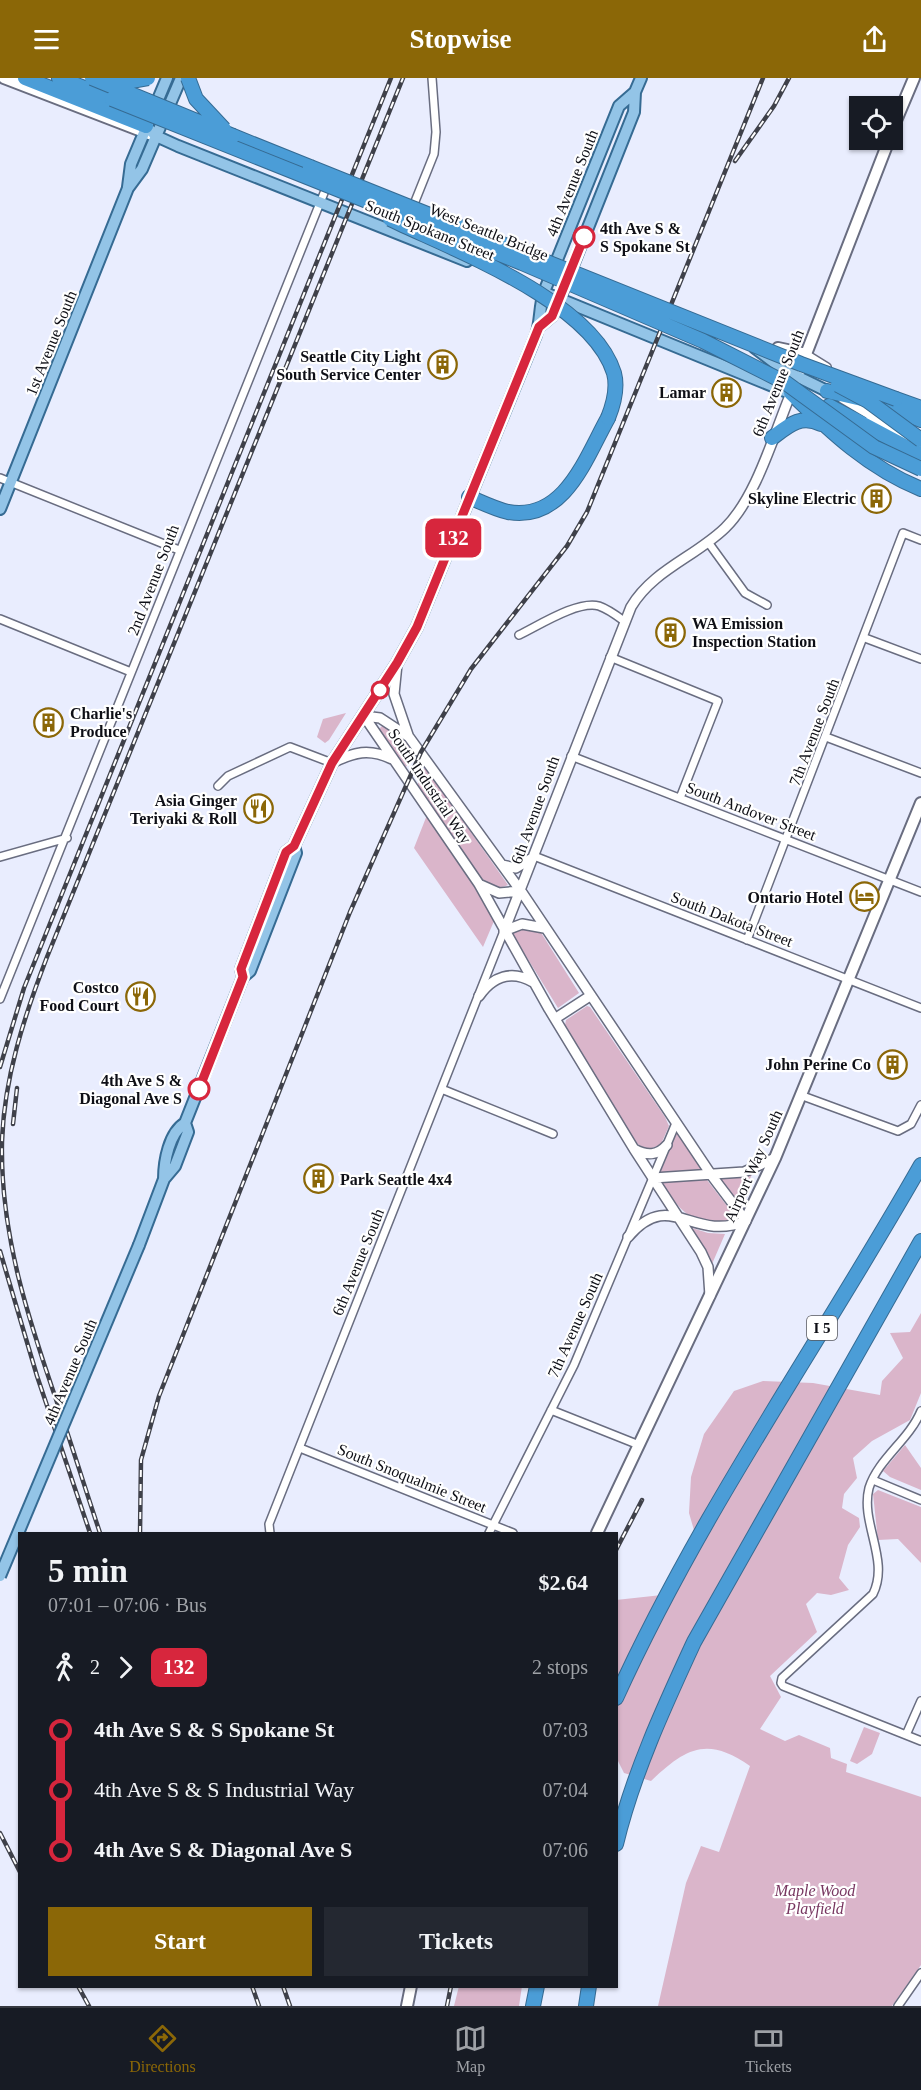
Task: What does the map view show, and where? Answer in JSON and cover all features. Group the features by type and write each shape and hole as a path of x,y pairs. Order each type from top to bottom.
{"highway":[{"path":"25,78 148,132"},
{"name":"West Seattle Bridge","path":"59,78 553,276 703,341 803,394 874,447 921,469"},
{"path":"94,78 120,83 148,78"},
{"name":"West Seattle Bridge","path":"94,78 233,136 804,359 890,402"},
{"path":"188,78 190,87 202,107 233,136"},
{"path":"260,160 285,174 368,207 552,301 597,343 608,359 614,374 616,390 608,418 572,484 551,504 529,511 510,512 469,497"},
{"path":"804,359 817,376 863,398 921,442"},
{"path":"766,373 865,449 891,465 921,478"},
{"path":"827,391 921,406"},
{"path":"791,393 825,426 871,463 921,489"},
{"path":"890,402 921,420"},
{"path":"890,402 921,429"},
{"path":"829,406 921,455"},
{"path":"772,438 789,425 802,420 811,420 825,426"},
{"name":"I 5","path":"618,1694 672,1584 919,1167"},
{"name":"I 5","path":"618,1838 637,1778 664,1707 694,1642 921,1241"},
{"path":"535,2006 538,1988"},
{"path":"586,2006 589,1988"}],"main road":[{"name":"South Spokane Street","path":"4,78 148,132 701,357 921,442"},
{"name":"South Spokane Street","path":"107,78 572,269 739,336 793,353 804,359"},
{"name":"1st Avenue South","path":"0,509 128,188 142,169 148,132 167,78"},
{"name":"1st Avenue South","path":"148,132 170,104 181,78"},
{"name":"4th Avenue South","path":"539,327 552,316 572,269 634,112 635,92 640,78"},
{"path":"903,104 914,78"},
{"name":"4th Avenue South","path":"243,977 241,969 286,852 294,846 332,763 364,716 417,627 539,327 538,310 544,292 619,106 635,92"},
{"name":"6th Avenue South","path":"791,393 885,150"},
{"path":"376,225 388,193"},
{"path":"401,235 414,204"},
{"path":"701,357 695,343 697,334 705,328 717,327"},
{"name":"South Spokane Street","path":"739,336 797,378 866,410 893,431"},
{"name":"Airport Way South","path":"597,1532 775,1158 921,803"},
{"name":"4th Avenue South","path":"19,1532 140,1245 164,1179 164,1162 178,1127 185,1123 243,977 250,971 272,917 296,853 294,846"},
{"path":"272,917 269,911 281,878 279,873"},
{"name":"4th Avenue South","path":"0,1576 18,1533"},
{"path":"407,2006 411,1988"}],"street":[{"path":"414,204 434,154 436,132 432,78"},
{"name":"2nd Avenue South","path":"0,999 67,838 179,550 333,171"},
{"name":"South Spokane Street","path":"804,359 921,406"},
{"name":"6th Avenue South","path":"270,1532 269,1524 444,1090 624,621 645,588 666,570 708,542 732,520 742,506 791,393"},
{"path":"0,478 179,550"},
{"name":"7th Avenue South","path":"747,940 865,638 903,533 921,540"},
{"path":"708,542 745,593 767,605"},
{"path":"519,635 574,609 590,605 608,610 624,621"},
{"path":"0,619 131,672"},
{"path":"865,638 921,659"},
{"path":"610,657 718,701 680,798"},
{"path":"397,663 396,705 409,737"},
{"name":"South Industrial Way","path":"364,716 380,718 409,737 520,891 676,1124 746,1221"},
{"name":"South Industrial Way","path":"364,716 478,884 634,1149 701,1252 708,1267 710,1296"},
{"path":"826,737 921,772"},
{"path":"218,786 228,776 290,747 332,763 361,751 379,752 394,760"},
{"name":"South Andover Street","path":"571,756 921,892"},
{"path":"0,857 67,838"},
{"path":"501,864 510,868 521,867 534,856"},
{"name":"South Dakota Street","path":"534,856 921,1008"},
{"path":"478,884 499,893 520,891"},
{"path":"504,931 522,924 544,928"},
{"path":"480,996 486,986 504,976 521,976 535,983"},
{"path":"556,1018 590,996"},
{"path":"444,1090 553,1134"},
{"path":"800,1095 898,1131 904,1130 911,1124 921,1105"},
{"name":"7th Avenue South","path":"490,1532 574,1365 676,1124"},
{"path":"634,1149 642,1154 655,1154 668,1145"},
{"path":"653,1178 712,1176 744,1172 775,1158"},
{"path":"628,1238 646,1219 655,1215 679,1218 716,1228 733,1227 746,1221"},
{"path":"551,1410 639,1444"},
{"path":"921,1411 915,1425 873,1480 868,1507 878,1568 875,1589 869,1599 782,1678 781,1683 783,1686 921,1741"},
{"name":"South Snoqualmie Street","path":"300,1448 510,1532"},
{"path":"873,1480 921,1500"},
{"path":"906,1735 921,1701"},
{"path":"898,2006 921,1973"}],"green space":[{"path":"346,713 329,740 325,743 317,737 323,719"},
{"path":"383,725 397,732 416,751 406,767 379,729"},
{"path":"425,767 508,885 494,886 481,878 417,786"},
{"path":"427,815 480,894 494,921 483,947 414,848"},
{"path":"525,926 540,931 579,993 558,1008 513,935 515,928"},
{"path":"587,1006 590,1007 665,1117 669,1126 661,1144 648,1148 643,1147 624,1128 601,1092 565,1025 566,1020"},
{"path":"677,1132 704,1171 660,1173"},
{"path":"752,1174 738,1207 716,1178"},
{"path":"707,1180 734,1215 731,1221 707,1222 688,1215 674,1201 661,1181"},
{"path":"689,1227 708,1233 725,1234 712,1264 706,1250"},
{"name":"Maple Wood Playfield","path":"921,1313 921,1393 910,1420 872,1441 853,1458 857,1478 844,1494 842,1508 859,1518 860,1527 848,1545 839,1578 849,1590 831,1595 817,1593 806,1604 817,1632 770,1676 781,1697 760,1729 785,1741 799,1735 830,1748 831,1758 847,1764 846,1772 921,1797 921,1965 892,2006 658,2006 686,1883 701,1846 719,1852 750,1766 721,1751 709,1749 686,1754 651,1781 624,1773 618,1761 618,1600 671,1594 698,1544 689,1513 691,1477 704,1434 734,1391 763,1381 813,1383 880,1395 882,1381 903,1358 890,1333 910,1332"},
{"path":"905,1445 921,1468 921,1490 890,1477 883,1471"},
{"path":"878,1490 921,1507 921,1563 898,1539 878,1540 873,1494"},
{"path":"864,1727 880,1733 872,1754 857,1764 850,1761"},
{"path":"458,1988 522,1988 519,2006 454,2006"}],"railway":[{"path":"0,1067 24,988 391,78"},
{"path":"100,1532 37,1343 11,1244 6,1211 2,1142 11,1071 23,1025 47,957 403,78"},
{"path":"140,1532 141,1460 159,1396 350,912 421,752 471,669 567,546 587,512 763,78"},
{"path":"735,161 774,106 789,78"},
{"path":"13,1124 17,1088"},
{"path":"0,1251 37,1376 90,1532"},
{"path":"618,1546 642,1500"},
{"path":"0,1833 18,1868"},
{"path":"79,1988 89,2006"},
{"path":"253,1988 259,2006"},
{"path":"284,1988 290,2006"},
{"path":"447,2006 451,1988"}],"bus line":[{"name":"132","path":"199,1089 243,977 241,969 286,852 294,846 332,763 406,649 417,627 539,327 552,316 584,237"}],"place":[{"name":"4th Ave S & S Spokane St","path":"584,237"},
{"name":"Seattle City Light South Service Center","path":"442,365"},
{"name":"Lamar","path":"727,392"},
{"name":"Skyline Electric","path":"877,498"},
{"name":"WA Emission Inspection Station","path":"671,632"},
{"name":"Charlie's Produce","path":"49,722"},
{"name":"Asia Ginger Teriyaki & Roll","path":"258,809"},
{"name":"Ontario Hotel","path":"864,897"},
{"name":"Costco Food Court","path":"140,996"},
{"name":"John Perine Co","path":"892,1064"},
{"name":"4th Ave S & Diagonal Ave S","path":"199,1089"},
{"name":"Park Seattle 4x4","path":"319,1179"}]}
